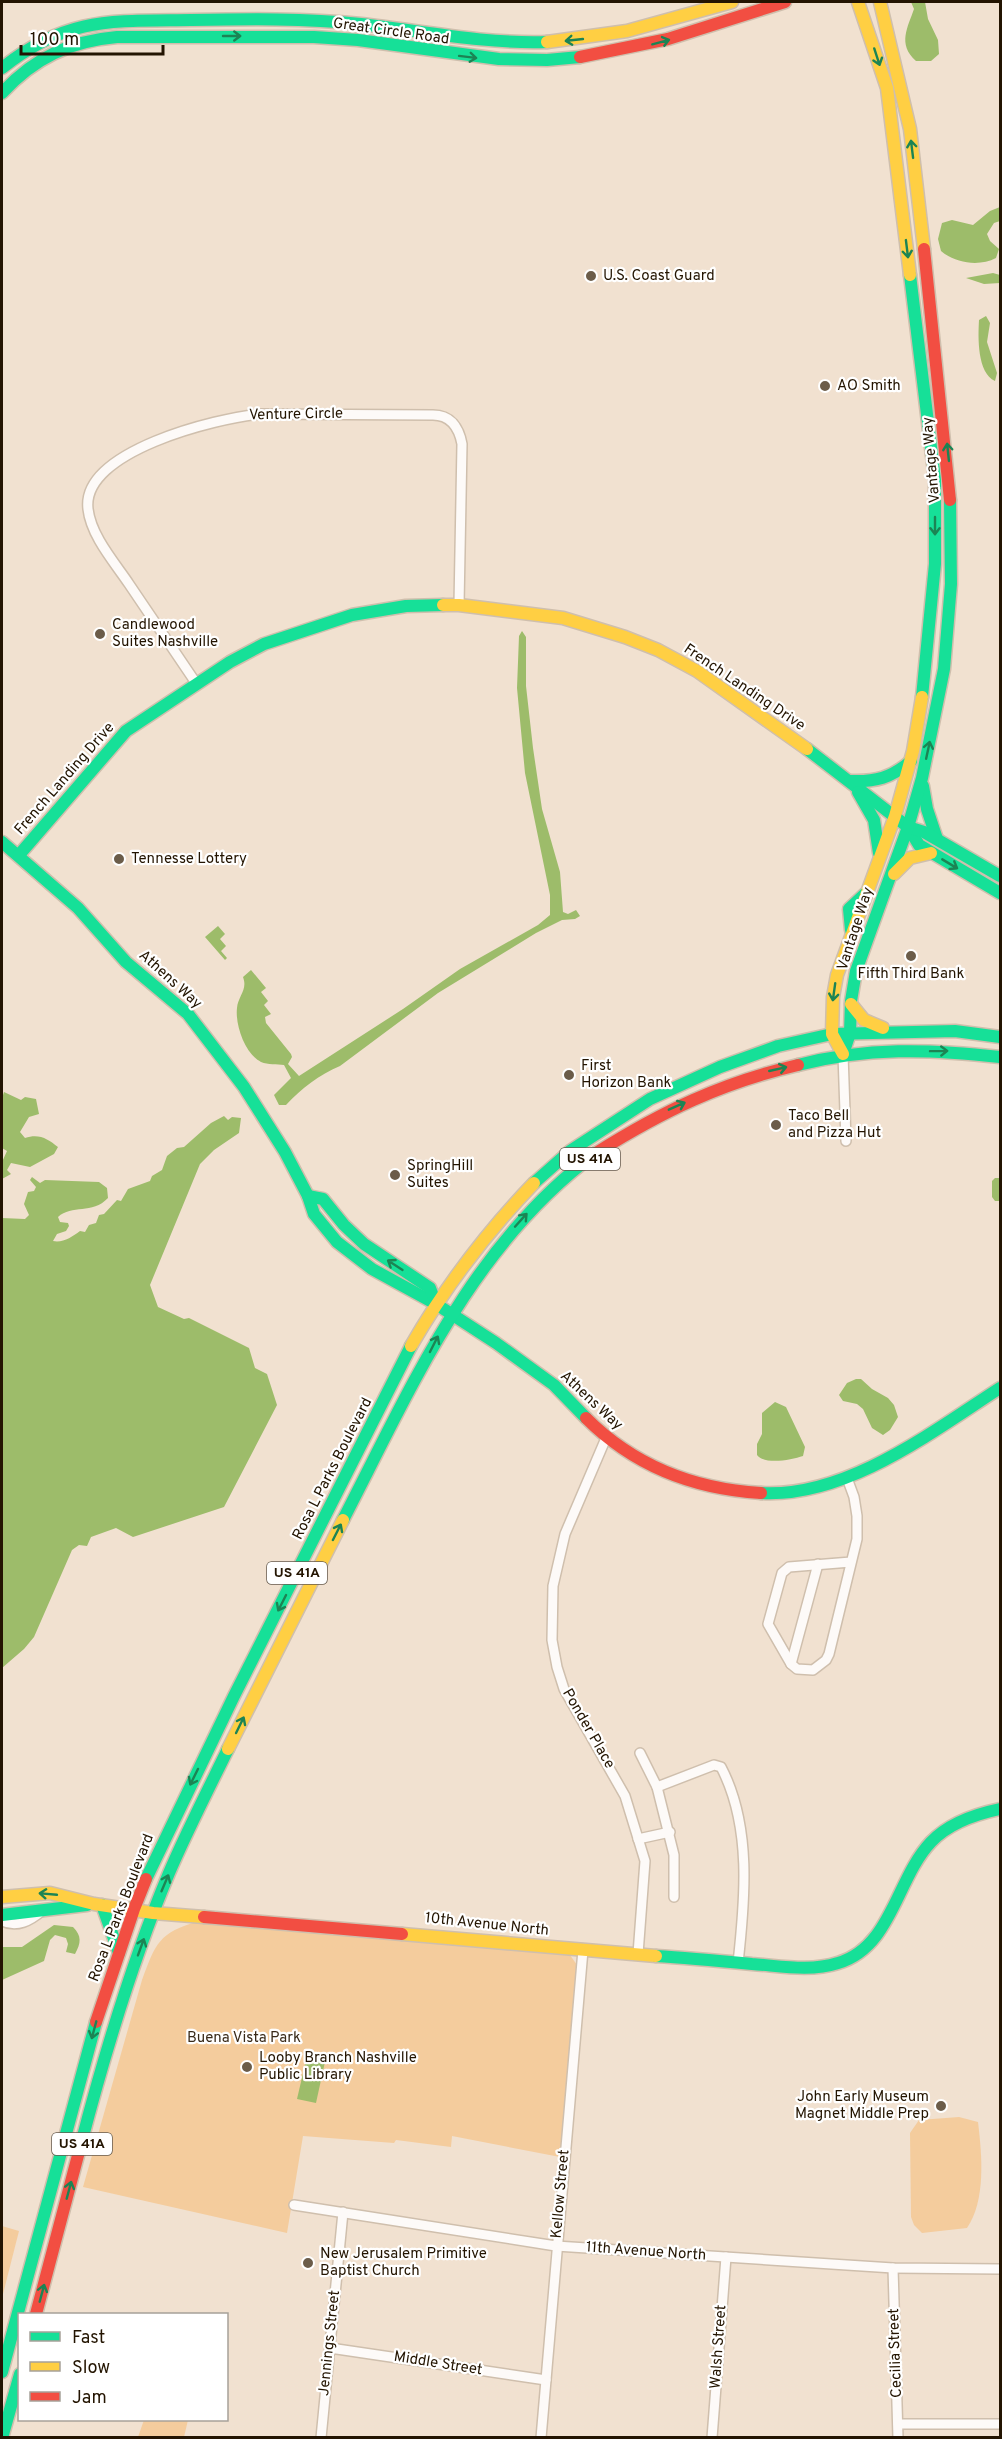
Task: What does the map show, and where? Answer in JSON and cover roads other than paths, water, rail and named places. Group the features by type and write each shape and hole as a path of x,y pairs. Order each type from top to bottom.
{"street":[{"name":"Great Circle Road","path":"2,68 47,37 81,25 111,20 278,18 364,24 482,42 543,43 604,37 638,30 732,2"},
{"name":"Great Circle Road","path":"2,93 25,70 55,51 99,39 231,36 331,38 489,59 548,60 611,53 657,43 785,2"},
{"name":"Vantage Way","path":"832,1034 833,998 837,975 851,930 895,816 911,761 923,698 934,564 935,480 887,88 858,2"},
{"name":"Vantage Way","path":"843,1054 850,1033 856,971 908,826 922,778 938,704 947,640 952,559 951,498 910,129 880,2"},
{"name":"Venture Circle","path":"196,683 110,556 94,527 87,507 94,484 110,468 158,440 190,428 260,414 434,415 446,417 458,430 462,444 459,605"},
{"name":"French Landing Drive","path":"19,855 126,731 196,683 264,644 352,615 406,606 459,605 563,618 658,650 697,671 850,781 908,826 1000,876"},
{"path":"850,781 883,781 897,774 911,761"},
{"path":"922,778 924,798 937,840"},
{"path":"850,781 870,810 874,820 879,860"},
{"name":"French Landing Drive","path":"908,826 919,845 1000,893"},
{"name":"Athens Way","path":"2,842 78,908 126,962 188,1014 244,1087 285,1152 308,1196 314,1214 350,1253 372,1269 436,1304 496,1343 554,1385 606,1438 644,1462 677,1478 724,1490 774,1494 819,1486 847,1478 929,1434 1000,1388"},
{"path":"885,887 902,863 916,853 932,853"},
{"path":"851,1004 862,1020 872,1026 900,1032"},
{"name":"Rosa L Parks Boulevard","path":"2,2372 100,2007 134,1909 157,1854 407,1354 436,1304 482,1242 536,1181 570,1151 665,1092 720,1067 778,1046 832,1034 955,1031 1000,1037"},
{"path":"832,1034 843,1054 846,1141"},
{"name":"Rosa L Parks Boulevard","path":"36,2313 121,2002 153,1912 188,1831 247,1709 450,1314 483,1265 521,1220 572,1172 609,1145 666,1111 722,1086 768,1071 843,1054 965,1050 1000,1057"},
{"name":"Ponder Place","path":"606,1438 565,1534 553,1586 552,1640 564,1689 625,1796 645,1861 638,1954"},
{"path":"847,1478 855,1497 858,1516 857,1539 829,1654 826,1660 813,1670 797,1669 768,1624 782,1573 789,1567 851,1562"},
{"path":"792,1664 818,1564"},
{"path":"640,1753 657,1787 670,1832 674,1855 674,1897"},
{"path":"657,1787 714,1765 721,1767 738,1820 744,1875 738,1963"},
{"name":"10th Avenue North","path":"134,1909 813,1969 836,1965 856,1956 875,1939 909,1872 932,1841 962,1822 1000,1809"},
{"path":"638,1839 670,1832"},
{"path":"2,1898 50,1893 98,1904 134,1909"},
{"path":"2,1915 98,1904"},
{"path":"98,1904 115,1934 119,1953"},
{"path":"2,1921 9,1924 27,1922 44,1909"},
{"name":"Kellow Street","path":"541,2438 583,1950"},
{"name":"11th Avenue North","path":"294,2205 556,2246 893,2268 1000,2269"},
{"name":"Jennings Street","path":"321,2438 344,2212"},
{"name":"Walsh Street","path":"712,2438 726,2257"},
{"name":"Cecilia Street","path":"893,2268 898,2438"},
{"name":"Middle Street","path":"330,2348 546,2380"},
{"path":"2,2438 18,2381"},
{"path":"898,2424 1000,2424"}],"place":[{"name":"U.S. Coast Guard","path":"591,276"},
{"name":"AO Smith","path":"825,386"},
{"name":"Candlewood Suites Nashville","path":"100,634"},
{"name":"Tennesse Lottery","path":"119,859"},
{"name":"Fifth Third Bank","path":"911,956"},
{"name":"First Horizon Bank","path":"569,1075"},
{"name":"Taco Bell and Pizza Hut","path":"776,1125"},
{"name":"SpringHill Suites","path":"395,1175"},
{"name":"Looby Branch Nashville Public Library","path":"247,2067"},
{"name":"John Early Museum Magnet Middle Prep","path":"941,2106"},
{"name":"New Jerusalem Primitive Baptist Church","path":"308,2263"}],"park label":[{"name":"Buena Vista Park","path":"244,2038"}]}
